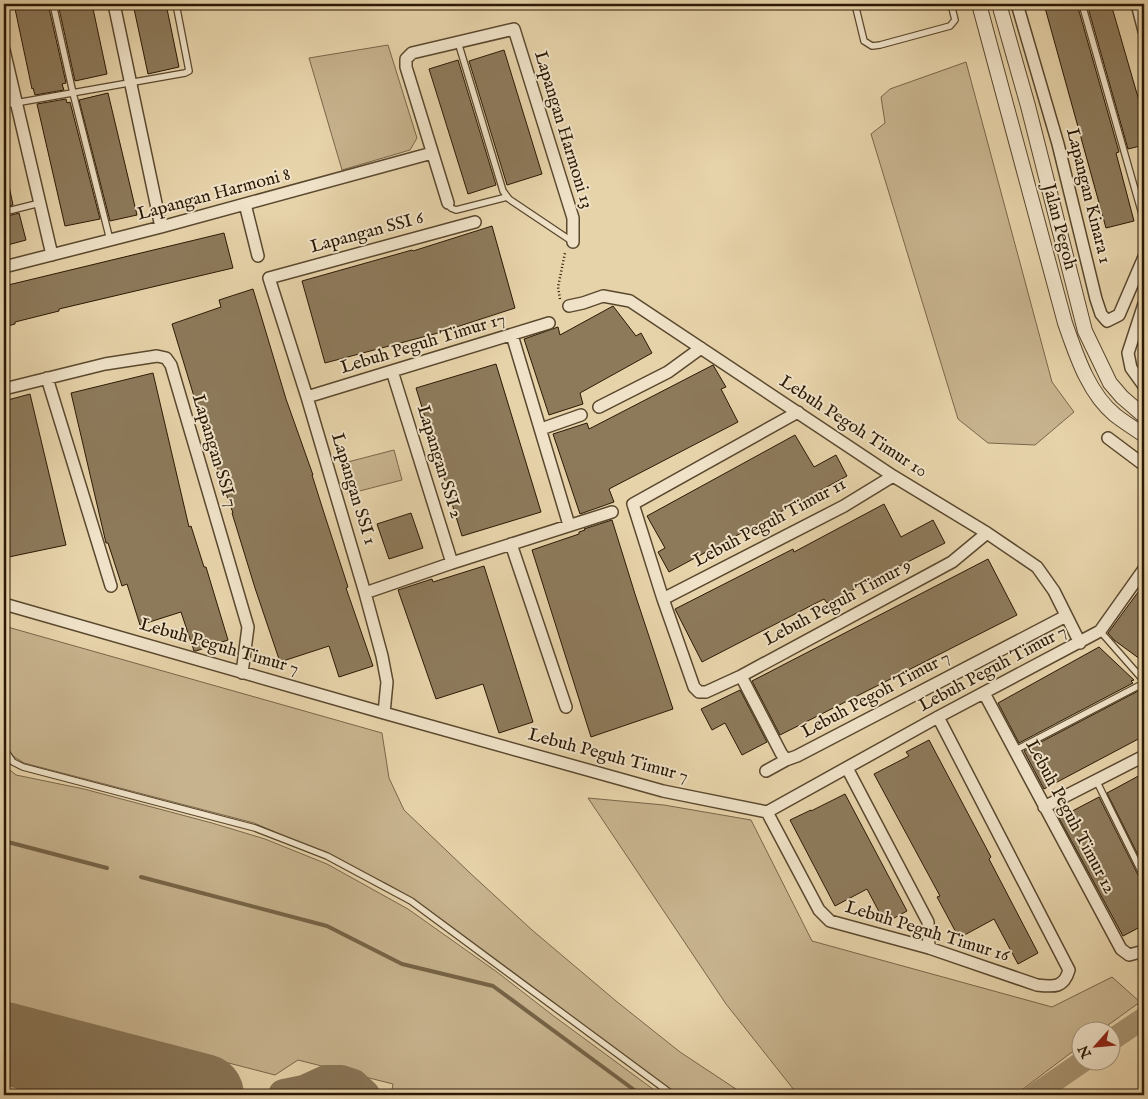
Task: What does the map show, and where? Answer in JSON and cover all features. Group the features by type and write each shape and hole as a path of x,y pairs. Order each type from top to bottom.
{"street":[{"path":"114,4 161,227"},
{"name":"Jalan Pegoh","path":"979,4 1065,323 1073,345 1096,395 1114,414 1144,435"},
{"path":"999,4 1028,106 1085,331 1110,383 1122,397 1144,416"},
{"name":"Lapangan Kinara 1","path":"1017,4 1058,144 1096,299 1101,314 1107,321 1120,315 1144,257"},
{"path":"1136,4 1144,31"},
{"name":"Lapangan Harmoni 13","path":"458,42 514,29 573,218 573,242"},
{"path":"448,203 406,67 406,58 412,53 458,42"},
{"path":"4,50 52,255"},
{"name":"Lapangan Harmoni 8","path":"4,267 161,227 432,153"},
{"path":"245,204 258,256"},
{"name":"Lapangan SSI 6","path":"269,278 474,222"},
{"name":"Lapangan SSI 1","path":"269,278 366,593 387,682 384,713"},
{"name":"Lebuh Pegoh Timur 10","path":"569,306 603,296 630,301 893,476 987,533 1037,567 1054,591 1080,643"},
{"path":"1144,304 1128,354 1132,368 1144,386"},
{"name":"Lebuh Peguh Timur 17","path":"307,397 549,323"},
{"path":"512,335 569,525"},
{"path":"599,407 668,372 701,348"},
{"name":"Lapangan SSI 7","path":"4,389 105,364 157,356 166,358 171,365 248,627 242,672"},
{"name":"Lapangan SSI 2","path":"392,371 452,563"},
{"path":"47,378 111,586"},
{"path":"663,599 633,504 798,412"},
{"path":"540,429 581,415"},
{"path":"1108,438 1144,465"},
{"name":"Lebuh Peguh Timur 11","path":"663,599 844,506 893,476"},
{"path":"366,593 452,563 612,512"},
{"name":"Lebuh Peguh Timur 9","path":"663,599 694,687 699,692 706,692 741,676 952,562 987,533"},
{"path":"511,544 566,707"},
{"name":"Lebuh Peguh Timur 7","path":"4,604 663,791 767,812 938,717 1100,631 1144,569"},
{"name":"Lebuh Pegoh Timur 7","path":"766,771 1066,616"},
{"path":"741,676 786,760"},
{"name":"Lebuh Peguh Timur 12","path":"984,693 1121,949 1129,955 1144,952"},
{"name":"Lebuh Peguh Timur 16","path":"767,812 819,910 830,921 929,948 1038,985 1050,987 1061,984 1067,977 1069,970 938,717"},
{"path":"1044,807 1144,756"},
{"path":"847,768 928,922 929,948"}],"lane":[{"path":"53,4 110,240"},
{"path":"4,105 190,71 176,4"},
{"path":"855,4 864,41 872,46 950,26 955,20 951,4"},
{"path":"1082,4 1144,221"},
{"path":"458,42 503,191 507,197 573,242"},
{"path":"448,203 451,208 456,210 507,197"},
{"path":"4,212 40,204"},
{"path":"1014,751 1144,682 1100,631"},
{"path":"4,749 14,762 23,767 255,828 327,856 411,901 673,1095"},
{"path":"1096,780 1144,877"}],"path":[{"path":"565,253 558,288 560,300 569,306"}],"shaded area":[{"path":"388,45 417,138 410,150 342,170 309,58"},
{"path":"966,62 1052,382 1074,412 1035,445 988,443 958,419 871,134 885,123 881,97 890,89"},
{"path":"394,450 402,480 348,494 340,464"},
{"path":"4,626 382,733 389,778 404,810 532,930 616,1001 680,1052 745,1095 678,1095 413,899 389,885 313,848 254,823 24,763 13,756 4,744"},
{"path":"4,765 16,775 84,789 212,823 265,839 327,864 408,909 497,972 661,1095 391,1095 393,1084 298,1060 275,1075 4,1005"},
{"path":"588,798 664,805 751,820 812,941 1052,1007 1112,977 1140,1002 1112,1022 1070,1022 1070,1054 1015,1095 798,1095 726,1004"}],"building":[{"path":"14,4 48,4 66,83 62,84 64,90 35,95 32,89"},
{"path":"58,4 92,4 107,74 75,81"},
{"path":"133,4 166,4 179,67 148,74"},
{"path":"1044,4 1077,4 1119,152 1116,153 1134,221 1106,228"},
{"path":"1087,4 1111,4 1144,118 1144,145 1128,149"},
{"path":"504,50 542,174 507,185 469,61"},
{"path":"458,60 496,185 468,194 429,69"},
{"path":"108,93 137,215 110,221 79,100"},
{"path":"66,99 67,103 70,102 100,219 65,226 37,104"},
{"path":"8,181 13,205 4,207 4,182"},
{"path":"19,213 26,240 4,246 4,217"},
{"path":"492,226 515,308 438,333 325,363 302,281 413,251"},
{"path":"224,233 233,268 59,309 59,311 15,322 15,324 4,327 4,286"},
{"path":"253,289 286,399 313,475 348,587 346,588 373,666 339,677 329,646 280,662 255,588 233,513 206,436 172,324 221,307 219,300"},
{"path":"613,306 636,336 641,333 652,353 580,393 583,404 549,415 524,339 558,327 560,335"},
{"path":"496,364 541,512 462,536 416,388"},
{"path":"713,365 726,387 721,389 738,422 609,489 614,502 580,514 553,434 587,423 589,429"},
{"path":"153,373 189,527 191,526 204,567 206,567 228,640 196,651 194,651 181,612 140,625 127,584 122,586 108,543 106,543 71,393"},
{"path":"30,394 66,545 4,558 4,466 10,466 4,439 4,401"},
{"path":"795,435 814,467 836,455 847,476 669,572 658,552 665,548 647,516"},
{"path":"884,504 901,537 933,520 945,543 827,603 824,599 702,662 675,609 793,549 794,552"},
{"path":"411,513 423,548 389,559 377,524"},
{"path":"612,520 673,709 591,737 532,550 579,534 584,529"},
{"path":"988,559 1017,615 780,735 752,681"},
{"path":"484,566 533,722 499,733 483,684 436,699 398,590 432,579 433,582"},
{"path":"1144,584 1144,662 1114,640 1108,633"},
{"path":"1099,647 1134,680 1131,681 1133,683 1019,743 998,703"},
{"path":"740,690 767,742 742,755 725,723 712,730 701,709"},
{"path":"1140,690 1144,695 1144,736 1044,789 1024,751"},
{"path":"929,740 991,857 989,859 1038,953 1018,964 994,919 959,938 937,897 940,896 874,774 909,756 906,752"},
{"path":"1144,773 1144,867 1107,793"},
{"path":"845,794 907,911 885,923 867,889 835,906 790,820"},
{"path":"1099,797 1140,879 1144,882 1144,925 1123,936 1059,818"}],"waterway":[{"path":"4,841 107,868"},
{"path":"141,877 327,926 402,964 493,986 641,1095"},
{"path":"1120,1034 1144,1018"},
{"path":"1034,1095 1070,1070"}],"taxiway":[{"path":"284,1095 304,1091 326,1081 341,1081 353,1085 364,1095"},
{"path":"166,1085 203,1095"}],"runway":[{"path":"4,1043 203,1095"}]}
